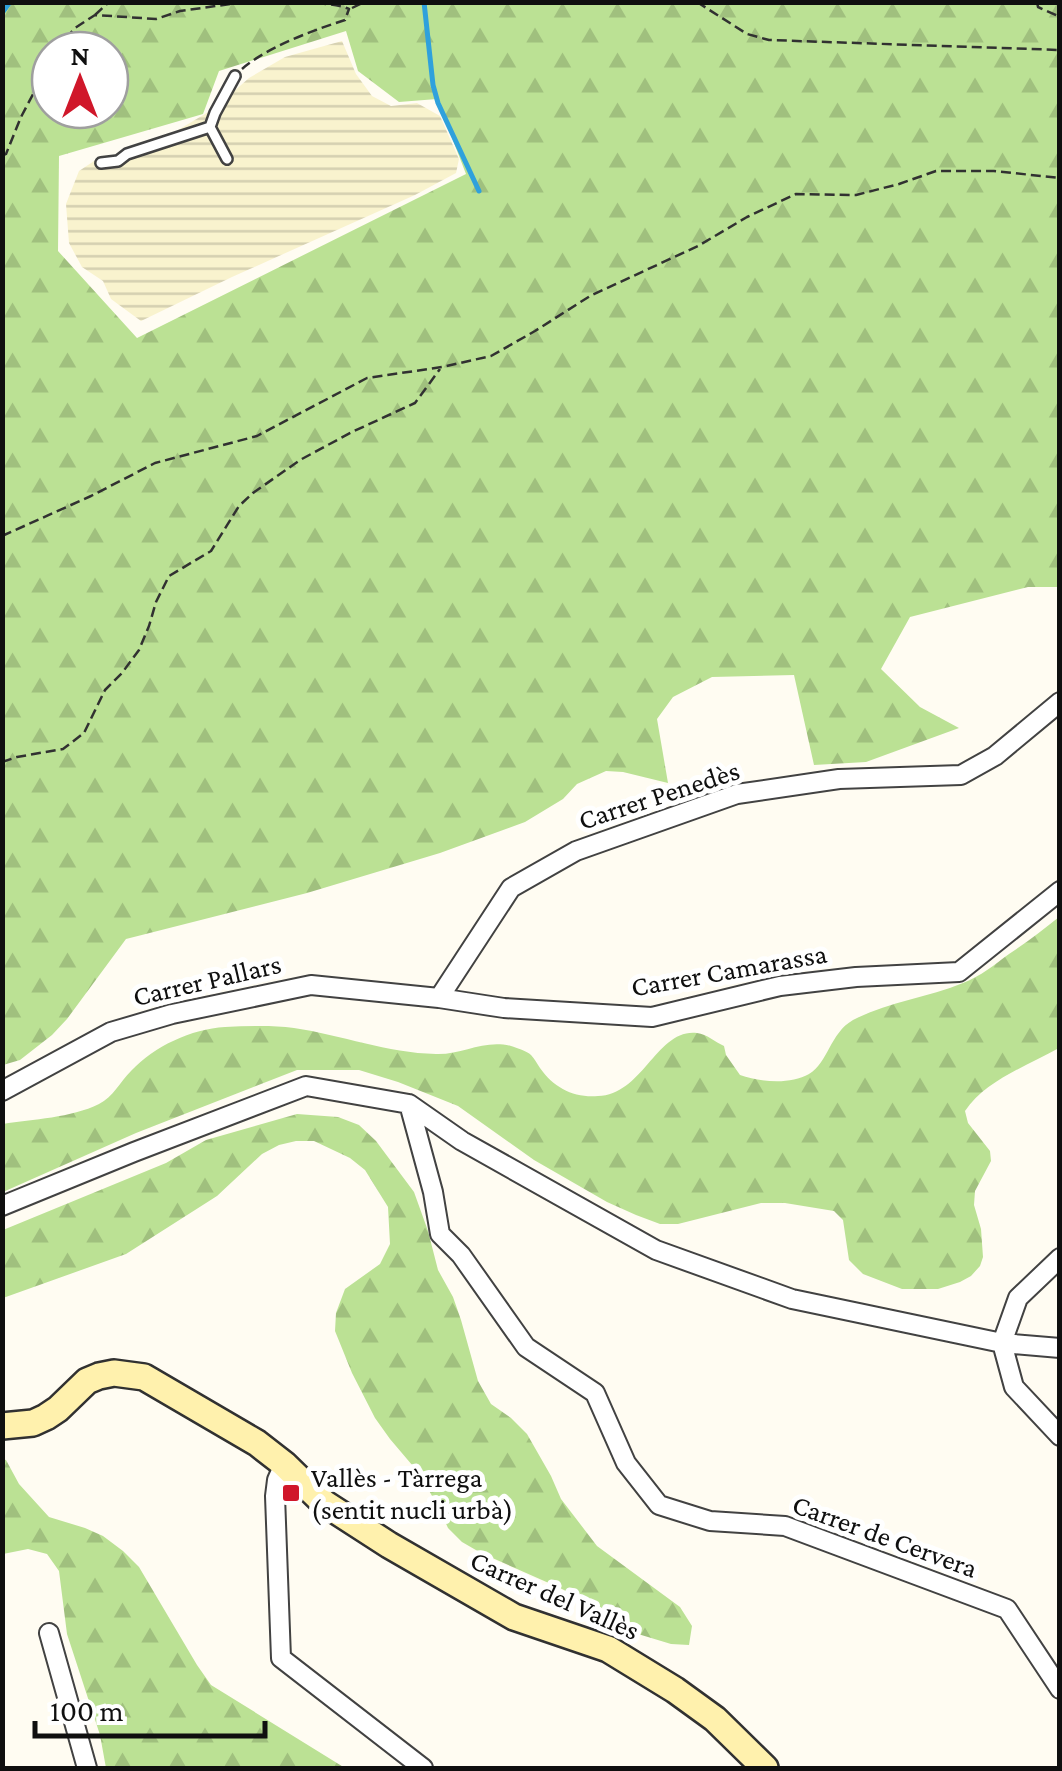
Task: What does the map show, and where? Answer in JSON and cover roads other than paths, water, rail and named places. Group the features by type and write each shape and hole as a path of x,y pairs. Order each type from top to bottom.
{"street":[{"name":"Carrer Penedès","path":"439,998 510,888 576,851 737,794 839,779 960,775 995,756 1060,702"},
{"name":"Carrer Camarassa","path":"439,998 504,1008 652,1017 780,986 856,977 959,972 1060,891"},
{"name":"Carrer Pallars","path":"2,1091 111,1032 172,1014 310,985 439,998"},
{"path":"2,1206 306,1086 408,1104 462,1141 656,1250 792,1299 1002,1343 1060,1348"},
{"name":"Carrer de Cervera","path":"408,1104 433,1192 440,1234 526,1347 595,1393 626,1463 659,1505 710,1522 785,1526 1006,1609 1060,1689"},
{"path":"1060,1258 1018,1298 1002,1343 1014,1387 1060,1436"},
{"name":"Carrer del Vallès","path":"2,1426 32,1423 46,1417 87,1381 99,1376 144,1377 257,1444 336,1511 388,1545 486,1602 524,1620 608,1649 676,1690 716,1720 765,1768"},
{"path":"284,1464 275,1496 281,1658 423,1768"},
{"path":"49,1633 86,1768"}],"lane":[{"path":"227,159 210,127 235,76"},
{"path":"101,163 118,161 128,154 210,127"}],"waterway":[{"path":"2,13 10,2"},
{"path":"424,2 438,103 479,191"}],"place":[{"name":"Vallès - Tàrrega (sentit nucli urbà)","path":"291,1493"}]}
